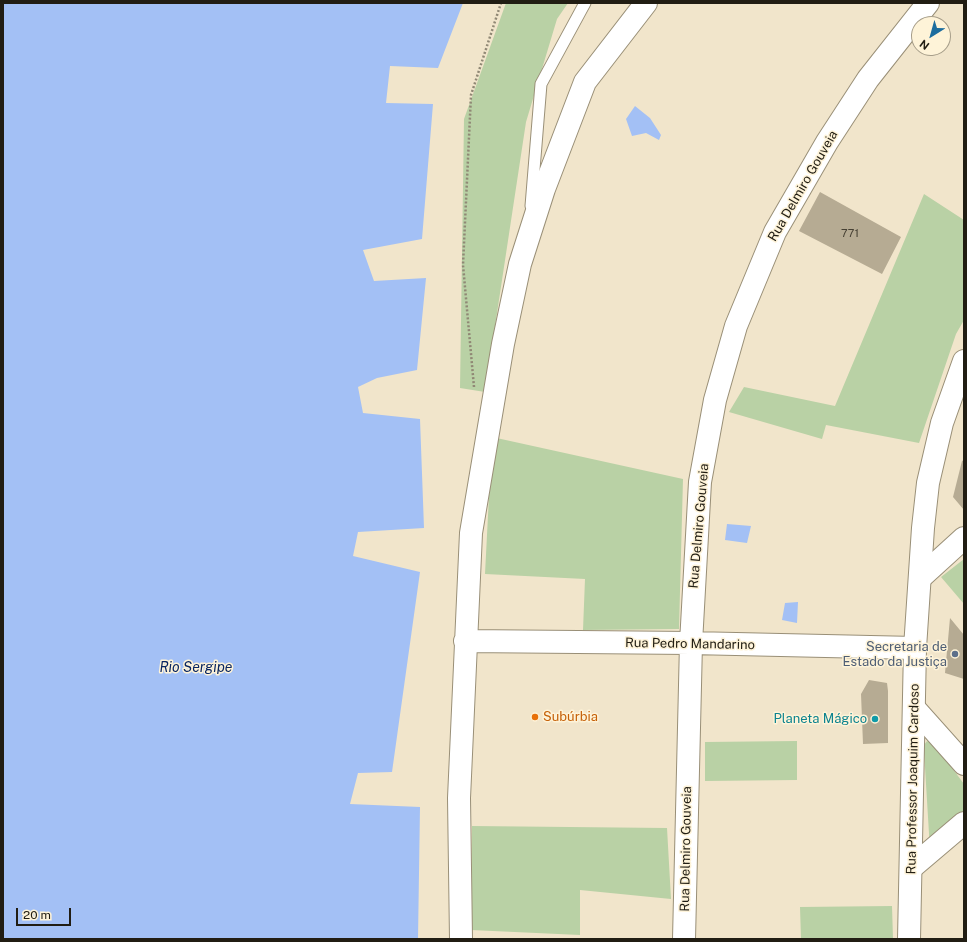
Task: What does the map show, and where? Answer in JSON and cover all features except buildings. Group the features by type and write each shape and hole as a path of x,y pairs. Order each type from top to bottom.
{"street":[{"path":"460,939 458,798 471,533 503,344 520,264 528,238 544,189 585,82 646,3"},
{"name":"Rua Delmiro Gouveia","path":"684,939 691,643 700,482 715,400 736,326 775,232 827,142 868,79 928,3"},
{"name":"Rua Professor Joaquim Cardoso","path":"909,939 915,710 915,648 928,483 942,422 964,361"},
{"path":"920,578 964,538"},
{"name":"Rua Pedro Mandarino","path":"465,641 691,643 915,648"},
{"path":"915,710 964,764"},
{"path":"911,868 964,823"}],"lane":[{"path":"528,238 541,84 585,3"}],"path":[{"path":"474,388 463,265 471,95 501,3"}],"green space":[{"path":"506,3 568,3 557,19 526,122 485,392 460,388 464,119"},
{"path":"924,194 964,220 964,320 956,334 919,443 826,425 822,439 729,412 744,387 835,406"},
{"path":"492,437 683,479 679,629 583,630 585,579 485,574"},
{"path":"964,559 964,604 941,577"},
{"path":"797,741 797,780 705,781 705,742"},
{"path":"927,741 935,745 964,784 964,815 930,850 924,751 924,745"},
{"path":"472,826 667,828 671,899 580,890 580,935 471,930"},
{"path":"892,906 893,939 801,939 800,907"}],"water":[{"name":"Rio Sergipe","path":"3,3 463,3 438,68 390,66 386,103 433,104 422,239 363,250 374,281 426,278 417,370 377,378 358,387 363,413 420,419 424,528 358,532 353,556 420,572 392,772 358,773 350,804 420,807 418,939 3,939"},
{"path":"635,106 650,118 661,135 659,140 646,133 632,136 626,119"},
{"path":"727,524 751,526 747,543 725,540"},
{"path":"798,602 797,623 782,620 785,603"}],"place":[{"name":"Secretaria de Estado da Justiça","path":"955,654"},
{"name":"Subúrbia","path":"535,717"},
{"name":"Planeta Mágico","path":"875,719"}]}
